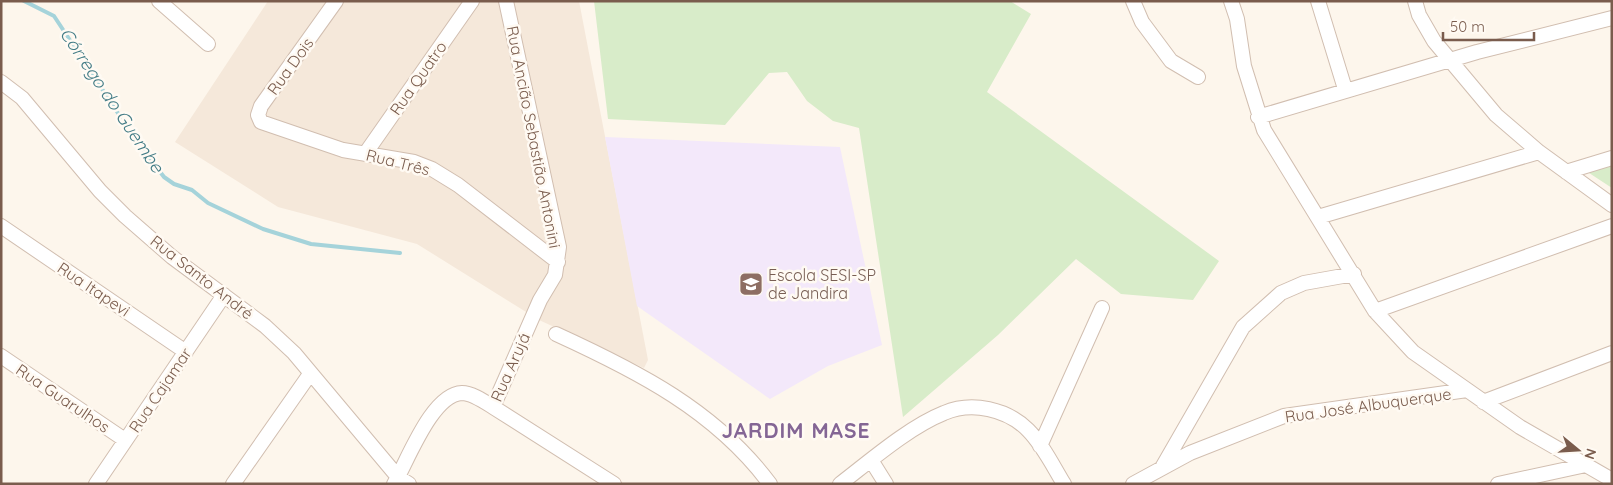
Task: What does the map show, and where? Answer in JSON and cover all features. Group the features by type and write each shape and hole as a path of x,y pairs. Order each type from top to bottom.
{"street":[{"path":"159,1 208,44"},
{"name":"Rua Dois","path":"273,126 259,119 261,106 336,1"},
{"name":"Rua Quatro","path":"366,154 472,1"},
{"name":"Rua Ancião Sebastião Antonini","path":"506,1 559,247 558,262 552,285 540,300 528,326"},
{"path":"1133,1 1142,22 1171,61 1198,78"},
{"path":"1232,1 1237,19 1244,66 1258,117 1264,130 1375,311 1412,352 1520,426 1612,480"},
{"path":"1318,1 1345,89"},
{"path":"1414,1 1430,34 1448,60 1496,115 1539,152 1612,206"},
{"path":"1258,117 1345,89 1448,60 1612,18"},
{"name":"Rua Santo André","path":"1,82 22,98 100,191 125,216 172,257 265,326 287,346 400,482"},
{"name":"Rua Três","path":"273,126 343,150 414,162 438,172 558,262"},
{"path":"1318,217 1539,152"},
{"path":"1566,172 1612,158"},
{"name":"Rua Itapevi","path":"1,226 186,352"},
{"path":"1375,311 1612,226"},
{"path":"1163,466 1243,327 1281,294 1289,290 1304,283 1354,274"},
{"name":"Rua Cajamar","path":"96,484 224,295"},
{"path":"1040,446 1102,308"},
{"name":"Rua Arujá","path":"400,482 431,415 443,400 454,394 464,393 494,407 513,366 528,326"},
{"path":"556,334 610,359 680,398 718,427 753,461 770,484"},
{"path":"1483,402 1612,352"},
{"name":"Rua Guarulhos","path":"1,356 125,440"},
{"path":"233,484 310,374"},
{"name":"Rua José Albuquerque","path":"1132,484 1190,453 1284,416 1467,390"},
{"path":"494,407 614,484"},
{"path":"840,484 871,460 944,412 971,408 990,408 1012,417 1028,430 1064,484"},
{"path":"871,460 886,484"},
{"path":"1498,484 1586,465"}],"shaded area":[{"path":"268,1 579,1 648,360 644,368 539,320 417,244 278,207 175,142"},
{"name":"Escola SESI-SP de Jandira","path":"605,137 840,147 882,345 828,366 770,399 637,306"}],"green space":[{"path":"594,1 1010,1 1031,14 987,92 1219,261 1193,300 1121,294 1076,259 998,335 903,417 859,128 833,121 807,101 787,72 769,73 725,125 608,119"},
{"path":"1612,159 1612,188 1583,169"}],"waterway":[{"name":"Córrego do Guembe","path":"24,1 54,16 135,139 164,177 174,184 192,190 208,203 263,229 311,244 400,253"}],"place":[{"name":"Escola SESI-SP de Jandira","path":"751,284"}],"district":[{"name":"JARDIM MASE","path":"796,430"}]}
